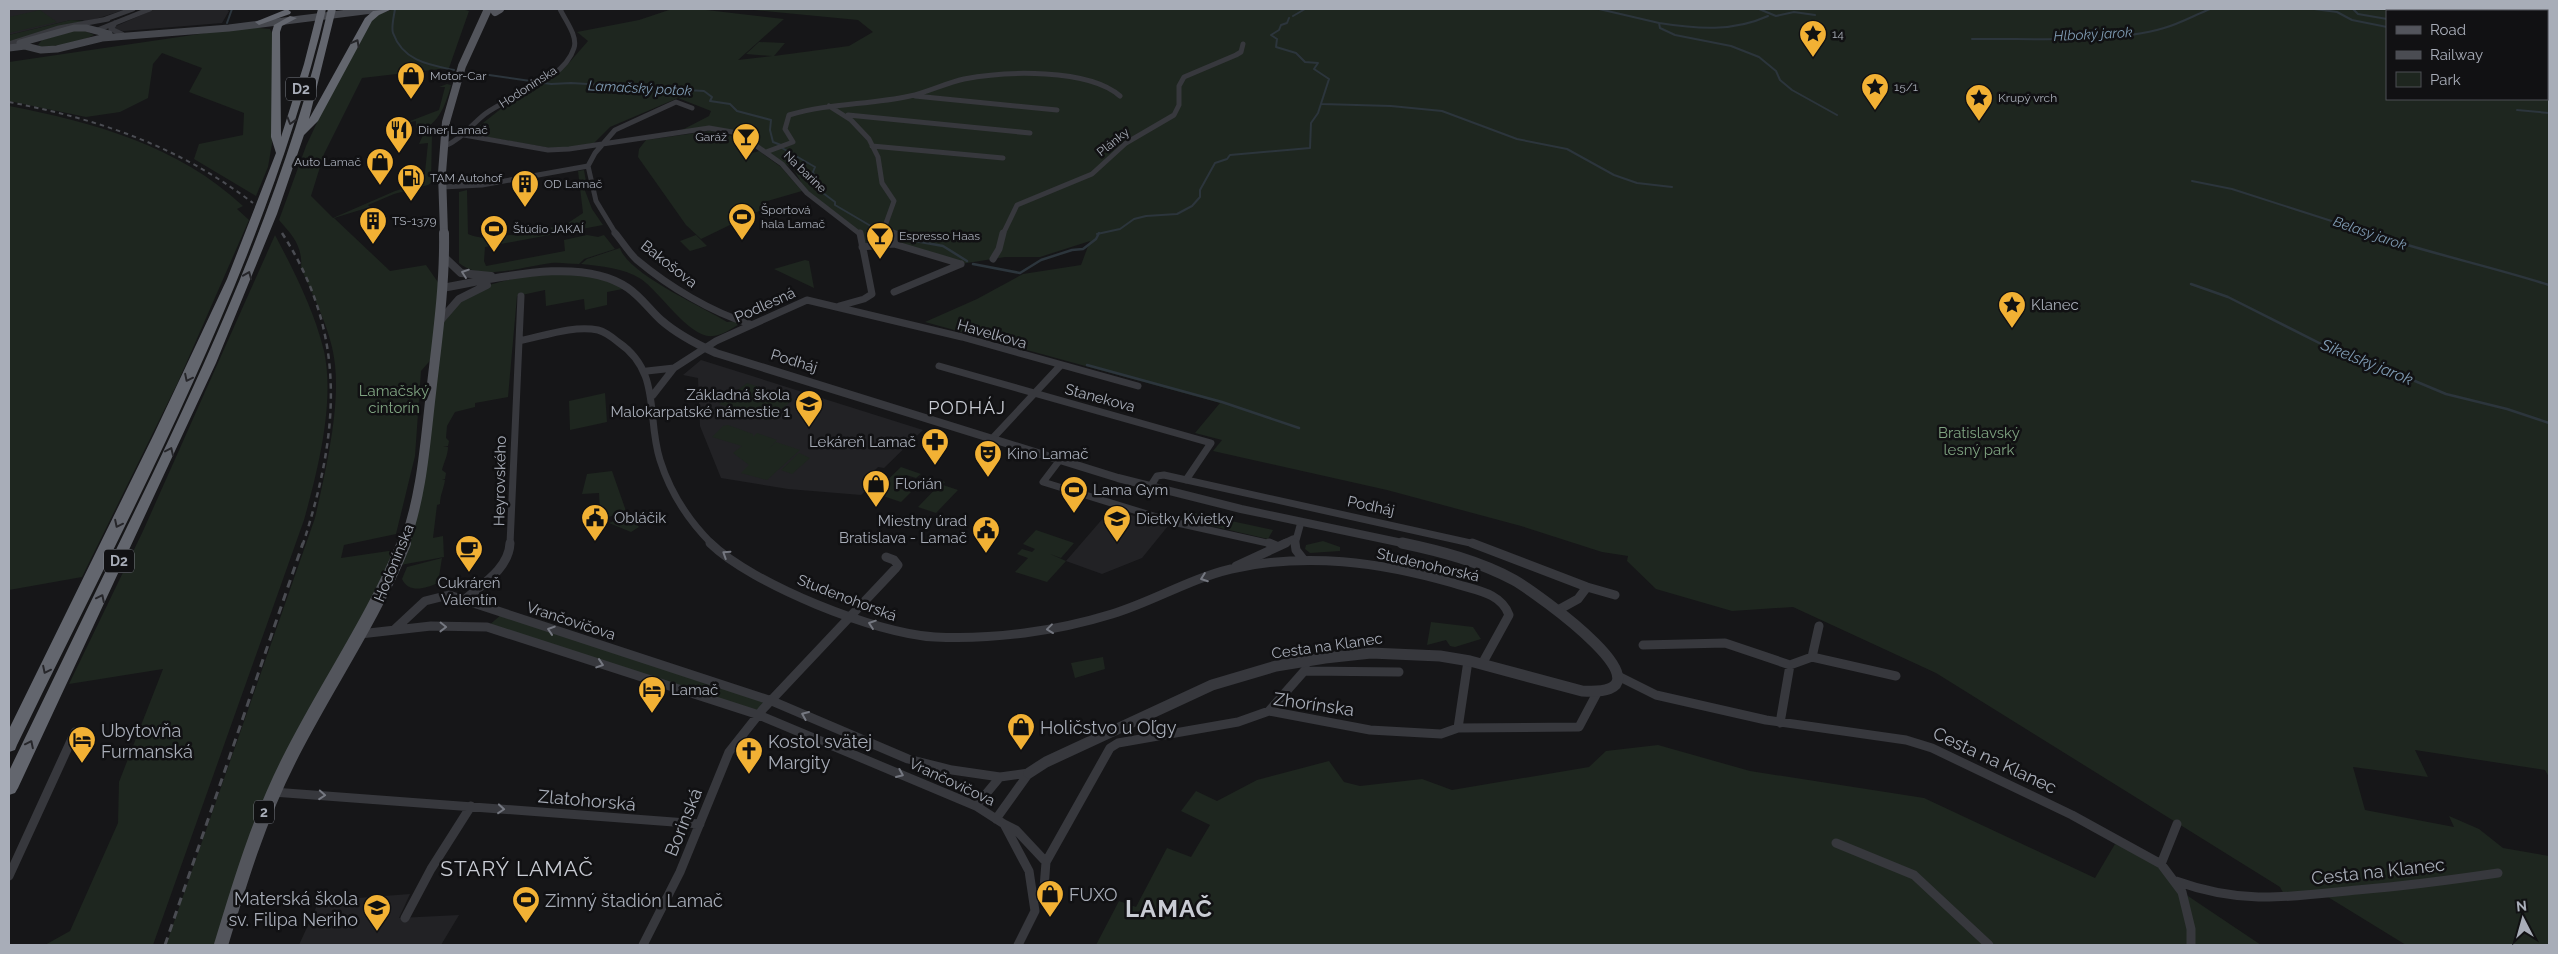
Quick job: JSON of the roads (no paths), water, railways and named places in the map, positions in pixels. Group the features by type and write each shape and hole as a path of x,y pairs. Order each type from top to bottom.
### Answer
{"highway":[{"name":"D2","path":"9,745 209,334 281,155 322,9"},
{"name":"D2","path":"9,788 135,528 225,332 264,235 299,135 332,9"},
{"path":"299,135 313,122 368,20 376,13 388,9"},
{"path":"281,155 276,137 276,32 278,25 292,13"},
{"path":"256,24 292,13"},
{"path":"256,24 268,27 276,32"}],"main road":[{"path":"292,13 364,9"},
{"path":"9,46 59,31 82,28 96,32 122,34 282,22 380,9"},
{"name":"Hodonínska","path":"221,945 249,851 273,792 328,687 392,576 415,508 424,459 442,288 444,257 442,175 447,114 462,60 492,10"},
{"path":"9,46 33,47 41,50 57,49 113,37 256,24"},
{"path":"87,42 96,32"},
{"path":"33,47 40,38"}],"street":[{"path":"82,28 133,9"},
{"path":"96,32 150,9"},
{"name":"Hodonínska","path":"443,147 452,144 464,135 486,114 561,66 571,55 575,45 574,37 560,9"},
{"path":"9,46 59,28 108,19"},
{"path":"117,22 111,29 122,34"},
{"name":"Plánky","path":"994,259 999,249 1004,228 1017,205 1092,174 1126,144 1174,115 1179,105 1178,86 1184,77 1194,71 1236,55 1241,52 1243,44"},
{"path":"766,152 793,142 786,134 784,126 790,115 809,108 910,96 948,83 986,74 1024,72 1102,83 1120,96"},
{"path":"910,96 1057,110"},
{"path":"442,187 486,184 588,166 591,158 615,130 676,102 692,108"},
{"path":"829,106 848,116 1030,133"},
{"path":"848,116 878,156 879,174 895,202 895,208 885,226 888,231 897,240 961,264 894,292"},
{"name":"Na barine","path":"464,135 548,150 709,128 738,133 790,171 807,193 860,233 872,294 864,299 839,306"},
{"path":"872,146 1003,158"},
{"name":"Bakošova","path":"588,166 596,201 603,215 636,259 695,300 730,318 750,324"},
{"path":"442,175 468,185"},
{"path":"862,247 897,240"},
{"path":"444,257 459,272 470,275 526,275"},
{"name":"Podháj","path":"442,288 526,275 575,273 612,280 634,293 666,324 704,348 1059,461 1150,487 1301,522 1446,552 1478,562 1533,591 1558,610 1610,659 1616,667 1618,676"},
{"path":"439,324 449,308 468,293 482,287 526,275"},
{"name":"Heyrovského","path":"463,601 498,571 510,553 521,296"},
{"name":"Podlesná","path":"704,348 750,324 807,300 839,306"},
{"name":"Havelkova","path":"839,306 880,318 962,337 1060,366 1138,386"},
{"name":"Studenohorská","path":"519,341 590,329 604,332 630,352 647,371 653,395 655,442 674,495 713,546 772,583 851,617 896,633 932,638 1007,634 1061,627 1111,614 1230,569 1293,539"},
{"path":"653,395 674,368 704,348"},
{"name":"Stanekova","path":"939,366 1035,395 1211,443 1186,480"},
{"path":"992,440 1060,366"},
{"path":"647,371 674,368"},
{"path":"1059,461 1043,482 1173,522 1266,541 1276,546"},
{"name":"Podháj","path":"1150,487 1157,476 1164,475 1468,541 1587,587 1615,595"},
{"path":"1301,522 1293,539 1295,551 1303,560"},
{"name":"Borinská","path":"643,945 680,872 729,752 758,715 895,569 898,565 894,560 886,558"},
{"name":"Studenohorská","path":"1230,569 1303,560 1352,562 1441,579 1495,596 1507,607 1509,614 1482,664"},
{"path":"1558,610 1578,599 1587,587"},
{"name":"Vrančovičova","path":"395,629 422,601 432,596 449,595 772,702 908,758 952,770 1000,777 1029,773"},
{"path":"1812,657 1819,626"},
{"name":"Vrančovičova","path":"360,634 385,632 395,629 487,627 758,715 976,806 1000,822 1029,773"},
{"path":"1643,645 1725,643 1790,665 1812,657 1896,676"},
{"name":"Cesta na Klanec","path":"1029,773 1046,762 1211,686 1255,671 1305,667 1370,653 1392,652 1468,661 1556,686 1597,693"},
{"path":"1458,728 1468,661"},
{"path":"1780,723 1790,665"},
{"path":"1269,711 1305,667 1399,672"},
{"path":"1597,693 1611,689 1618,676"},
{"name":"Cesta na Klanec","path":"1618,676 1656,695 1780,723 1919,743 2091,825 2161,864 2176,881 2184,901 2191,929 2191,945"},
{"name":"Zhorínska","path":"1118,743 1238,722 1269,711 1370,730 1441,734 1458,728 1580,727 1597,693"},
{"path":"9,876 75,732"},
{"path":"1044,888 1046,862 1110,748 1118,743 1111,733"},
{"path":"976,806 1000,777"},
{"name":"Zlatohorská","path":"273,792 700,824"},
{"path":"405,918 431,869 471,806"},
{"path":"1000,822 1016,830 1046,862"},
{"path":"1000,822 1029,871 1034,897 1035,911 1018,945"},
{"path":"2161,864 2177,824"},
{"path":"1836,843 1914,875 1989,945"},
{"name":"Cesta na Klanec","path":"2176,881 2198,891 2221,896 2266,900 2439,883 2498,873"}],"waterway":[{"path":"227,23 232,9"},
{"name":"Lamačský potok","path":"395,9 392,31 403,50 418,60 454,70"},
{"name":"Lamačský potok","path":"1293,16 1305,9"},
{"path":"1599,9 1659,23"},
{"path":"1759,9 1776,16 1794,12 1815,15"},
{"name":"Hlboký jarok","path":"1972,39 2069,39 2143,33 2181,22 2210,9"},
{"path":"2314,9 2337,12 2352,20 2386,27"},
{"path":"2353,9 2358,14 2386,19"},
{"path":"1659,23 1715,28 1742,25 1768,16"},
{"name":"Lamačský potok","path":"1099,234 1120,229 1134,219 1146,216 1177,214 1192,206 1200,197 1200,190 1215,163 1227,159 1230,155 1310,148 1311,123 1318,113 1329,79 1314,69 1318,63 1305,62 1296,53 1276,47 1277,39 1271,35 1279,30 1281,25 1287,23 1289,18"},
{"path":"1659,23 1660,28 1675,35 1731,46 1759,57 1776,71 1780,80 1792,90 1837,115"},
{"name":"Lamačský potok","path":"468,72 551,84 571,83 704,91 712,97 710,101 730,104 737,111 771,120 770,130 773,142 781,145"},
{"path":"1322,104 1391,106 1442,111 1517,139 1567,149 1614,175 1637,183 1672,187"},
{"path":"2517,110 2549,113"},
{"name":"Lamačský potok","path":"782,148 815,167 813,172 819,190 835,202 835,205 881,232 889,234"},
{"name":"Belasý jarok","path":"2192,181 2232,189 2372,234"},
{"name":"Lamačský potok","path":"884,233 892,235"},
{"name":"Belasý jarok","path":"2369,233 2549,285"},
{"name":"Lamačský potok","path":"973,264 1020,273 1041,260 1072,250 1083,249 1096,239 1099,234"},
{"name":"Lamačský potok","path":"899,238 943,246 967,261"},
{"name":"Sikelský jarok","path":"2191,284 2228,297 2339,353 2367,361 2446,394 2507,409 2549,423"},
{"path":"1087,365 1222,402 1299,428"}],"railway":[{"path":"9,102 75,117 137,138 196,166 225,183 253,203"},
{"path":"282,233 303,271 318,309 327,347 331,385 330,424 324,463 303,544"},
{"path":"165,945 303,543"}],"place":[{"name":"14","path":"1813,58"},
{"name":"Motor-Car","path":"411,100"},
{"name":"15/1","path":"1875,111"},
{"name":"Krupý vrch","path":"1979,122"},
{"name":"Diner Lamač","path":"399,154"},
{"name":"Garáž","path":"746,161"},
{"name":"Auto Lamač","path":"380,186"},
{"name":"TAM Autohof","path":"411,202"},
{"name":"OD Lamač","path":"525,208"},
{"name":"Športová hala Lamač","path":"742,241"},
{"name":"TS-1379","path":"373,245"},
{"name":"Štúdio JAKAÍ","path":"494,253"},
{"name":"Espresso Haas","path":"880,260"},
{"name":"Klanec","path":"2012,329"},
{"name":"Základná škola Malokarpatské námestie 1","path":"809,428"},
{"name":"Lekáreň Lamač","path":"935,466"},
{"name":"Kino Lamač","path":"988,478"},
{"name":"Florián","path":"876,508"},
{"name":"Lama Gym","path":"1074,514"},
{"name":"Obláčik","path":"595,542"},
{"name":"Dietky Kvietky","path":"1117,543"},
{"name":"Miestny úrad Bratislava - Lamač","path":"986,554"},
{"name":"Cukráreň Valentín","path":"469,573"},
{"name":"Lamač","path":"652,714"},
{"name":"Holičstvo u Oľgy","path":"1021,751"},
{"name":"Ubytovňa Furmanská","path":"82,764"},
{"name":"Kostol svätej Margity","path":"749,775"},
{"name":"FUXO","path":"1050,918"},
{"name":"Zimný štadión Lamač","path":"526,924"},
{"name":"Materská škola sv. Filipa Neriho","path":"377,932"}],"district":[{"name":"PODHÁJ","path":"967,407"},
{"name":"STARÝ LAMAČ","path":"517,868"},
{"name":"LAMAČ","path":"1169,908"}],"park label":[{"name":"Lamačský cintorín","path":"394,400"},
{"name":"Bratislavský lesný park","path":"1979,442"}]}
